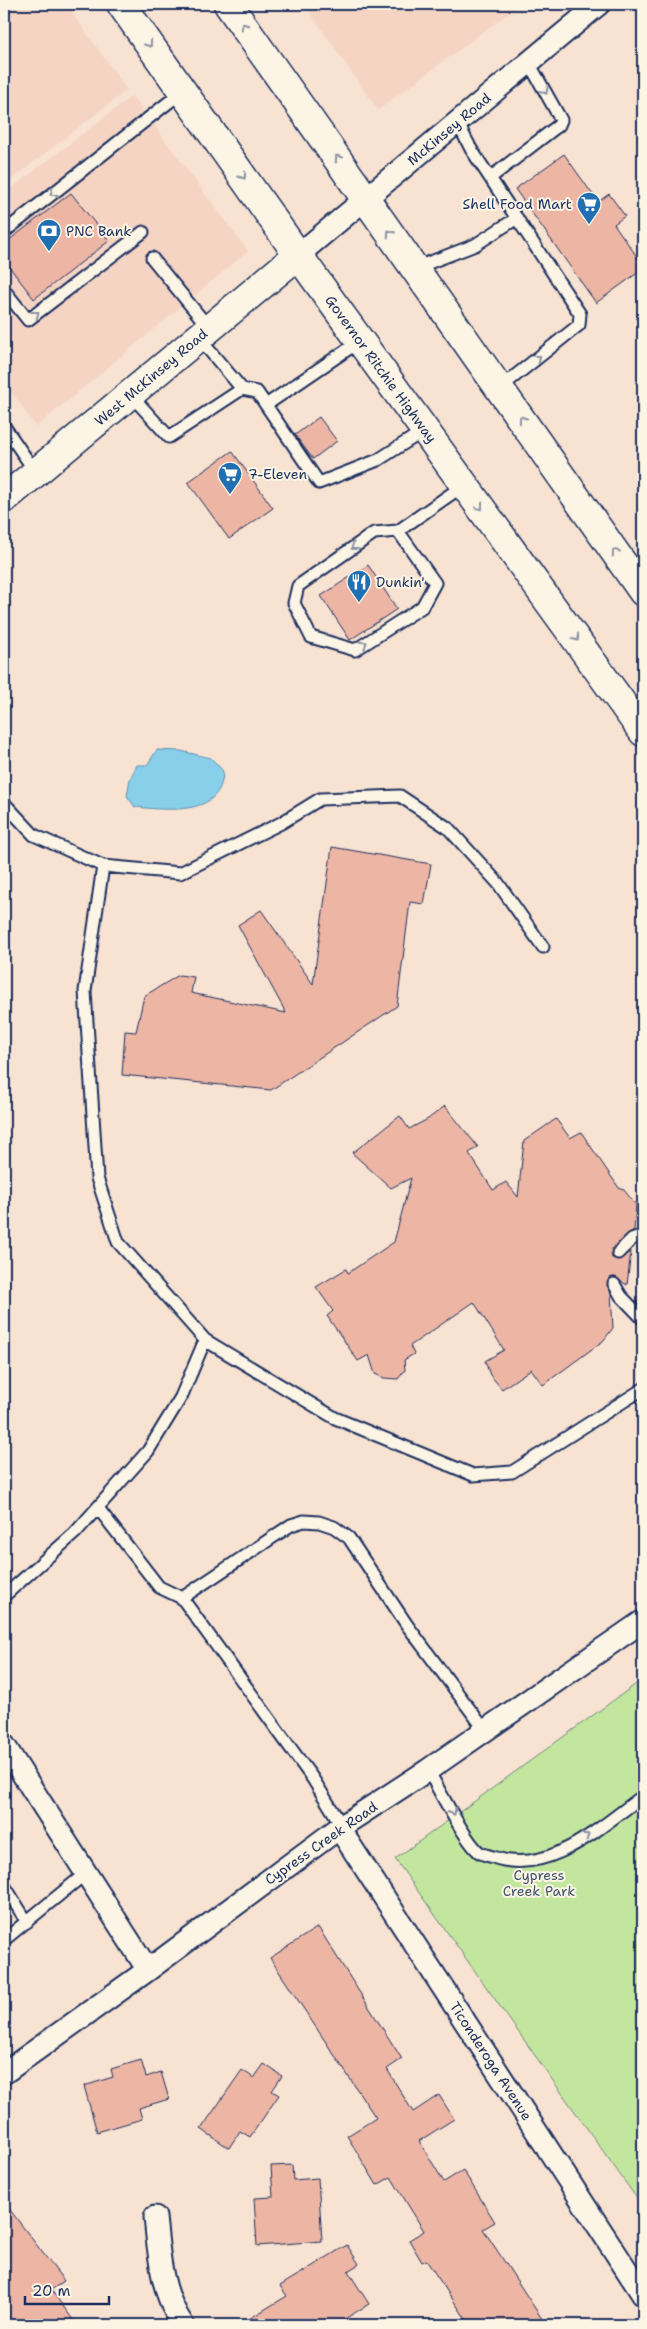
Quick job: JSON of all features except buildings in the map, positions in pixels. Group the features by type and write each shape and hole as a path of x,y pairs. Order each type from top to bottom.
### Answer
{"main road":[{"name":"Governor Ritchie Highway","path":"121,4 298,255 643,732"},
{"path":"228,4 643,592"},
{"name":"West McKinsey Road","path":"4,500 298,255"}],"street":[{"name":"McKinsey Road","path":"298,255 599,4"},
{"name":"Cypress Creek Road","path":"4,2073 148,1970 341,1827 428,1770 643,1621"},
{"path":"4,1745 148,1970"},
{"name":"Ticonderoga Avenue","path":"341,1827 643,2295"},
{"path":"155,2217 160,2270 174,2312 183,2325"}],"lane":[{"path":"490,178 560,125 561,120 529,63"},
{"path":"4,232 183,91"},
{"path":"458,122 490,178 580,314 579,325 500,388"},
{"path":"415,268 475,245 517,218"},
{"path":"4,290 28,320 143,232"},
{"path":"152,258 242,389"},
{"path":"266,405 360,341"},
{"path":"130,394 168,437 242,389 257,392 319,483 378,460 425,430"},
{"path":"4,426 36,473"},
{"path":"398,531 435,583 422,607 355,650 311,637 294,603 298,586 374,533 398,531 464,485"},
{"path":"4,803 34,835 103,866 180,873 281,823 320,799 400,796 448,828 498,883 543,946"},
{"path":"103,866 86,991 97,1178 118,1242 205,1340 335,1418 473,1475 512,1472 643,1389"},
{"path":"618,1253 632,1239 643,1235"},
{"path":"614,1284 621,1296 643,1319"},
{"path":"4,1596 16,1587 98,1508 148,1451 180,1397 205,1340"},
{"path":"98,1508 159,1587 182,1598 313,1779 341,1827"},
{"path":"182,1598 291,1525 304,1521 319,1522 334,1528 349,1538 407,1625 485,1730"},
{"path":"428,1770 463,1830 479,1852 506,1862 533,1861 571,1847 643,1796"},
{"path":"4,1940 86,1873"},
{"path":"4,1885 27,1922"}],"shaded area":[{"path":"4,4 66,4 127,90 4,185"},
{"path":"304,4 520,4 378,110"},
{"path":"132,96 248,251 36,427 4,381 4,194"}],"green space":[{"name":"Cypress Creek Park","path":"643,1679 643,2207 395,1859"}],"water":[{"path":"157,750 181,751 211,758 223,771 221,786 214,796 204,803 191,807 162,809 135,807 127,796 130,779 137,765 147,765"}],"place":[{"name":"Shell Food Mart","path":"589,225"},
{"name":"PNC Bank","path":"49,252"},
{"name":"7-Eleven","path":"230,495"},
{"name":"Dunkin'","path":"359,603"}]}
